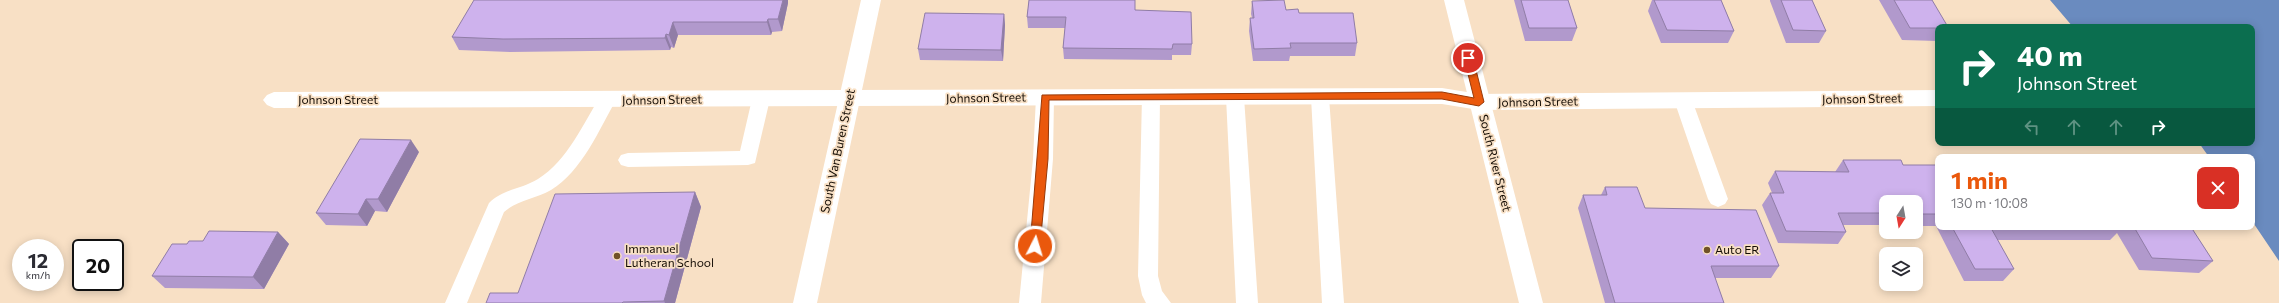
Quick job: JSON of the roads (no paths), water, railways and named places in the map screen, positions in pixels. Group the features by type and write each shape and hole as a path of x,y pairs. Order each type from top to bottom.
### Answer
{"street":[{"name":"South Van Buren Street","path":"805,303 871,0"},
{"name":"South River Street","path":"1454,0 1531,303"},
{"name":"Johnson Street","path":"274,100 1442,96 1479,102 1935,98"}],"lane":[{"path":"1151,96 1148,276 1152,295 1160,303"},
{"path":"1030,303 1043,159 1045,97"},
{"path":"1236,97 1247,303"},
{"path":"1320,97 1333,303"},
{"path":"628,160 748,158 761,98"},
{"path":"456,303 496,208 507,198 544,185 562,170 607,100"},
{"path":"1683,100 1718,199"}],"water":[{"path":"2050,0 2279,0 2279,261 2255,225 2255,154 2207,154 2201,146 2255,146 2255,24 2070,24"}],"place":[{"name":"Auto ER","path":"1707,250"},
{"name":"Immanuel Lutheran School","path":"617,256"}]}
